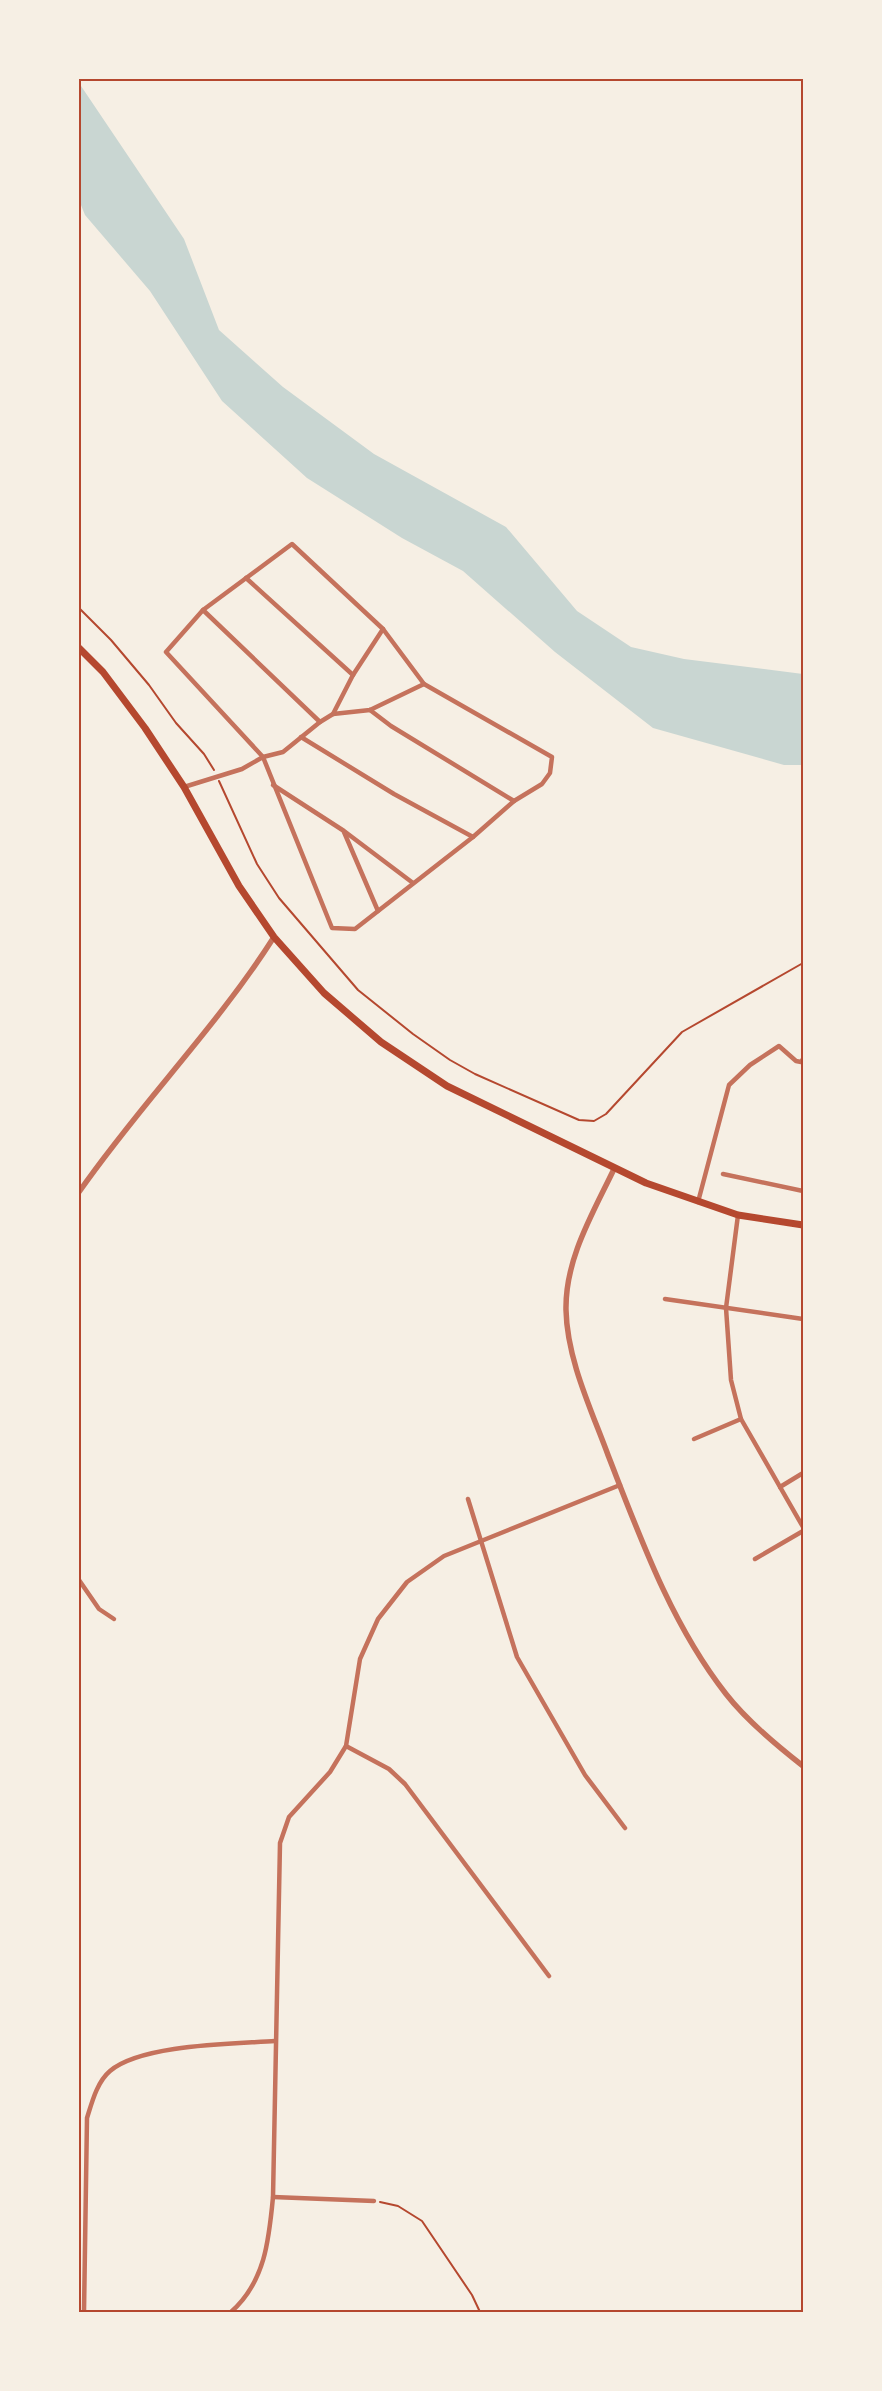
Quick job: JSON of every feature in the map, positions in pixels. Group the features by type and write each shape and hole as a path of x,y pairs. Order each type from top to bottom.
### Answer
{"main road":[{"path":"79,648 103,672 145,728 184,787 239,886 274,937 324,993 381,1042 447,1086 614,1169 698,1202 738,1215 803,1224"}],"street":[{"path":"292,544 383,629 424,684 552,758 550,773 542,784 514,801 473,837 355,929 332,928 272,784 263,757 166,652 203,610 246,578 292,544"},
{"path":"246,578 353,675"},
{"path":"203,610 320,722"},
{"path":"333,714 353,675 383,629"},
{"path":"184,787 242,768 263,757 283,752 333,714 370,710 424,684"},
{"path":"370,710 391,726 514,801"},
{"path":"301,737 394,794 473,837"},
{"path":"272,784 344,830 413,883"},
{"path":"344,830 378,912"},
{"path":"79,1192 109,1149 246,980 274,937"},
{"path":"698,1202 729,1085 750,1065 779,1046 796,1061 801,1062 803,1059"},
{"path":"614,1169 582,1237 573,1262 567,1289 566,1310 570,1341 579,1376 620,1485 662,1585 712,1675 743,1714 803,1766"},
{"path":"723,1174 803,1191"},
{"path":"738,1215 726,1308 731,1380 741,1419 803,1527"},
{"path":"665,1299 803,1319"},
{"path":"694,1439 741,1419"},
{"path":"780,1487 803,1474"},
{"path":"231,2312 239,2305 257,2279 268,2247 273,2197 280,1843 289,1816 330,1772 346,1746 360,1659 378,1619 407,1582 444,1556 620,1485"},
{"path":"468,1499 517,1656 585,1775 624,1828"},
{"path":"755,1559 803,1531"},
{"path":"79,1580 99,1609 114,1619"},
{"path":"346,1746 389,1769 405,1784 548,1976"},
{"path":"84,2312 87,2118 94,2093 110,2071 128,2061 181,2047 275,2041"},
{"path":"273,2197 374,2201"}],"path":[{"path":"79,608 112,640 149,685 176,723 204,754 218,776 224,794 257,864 279,898 327,956 358,990 382,1010 435,1050 475,1074 579,1120 594,1121 606,1114 682,1032 798,964 803,963"},
{"path":"374,2201 398,2206 422,2220 472,2295 480,2312"}],"shaded area":[{"path":"79,83 184,239 219,330 283,387 374,454 506,527 577,611 631,647 684,659 803,674 803,765 784,765 653,728 555,652 463,571 402,538 307,478 222,401 150,291 85,215 79,200"}]}
